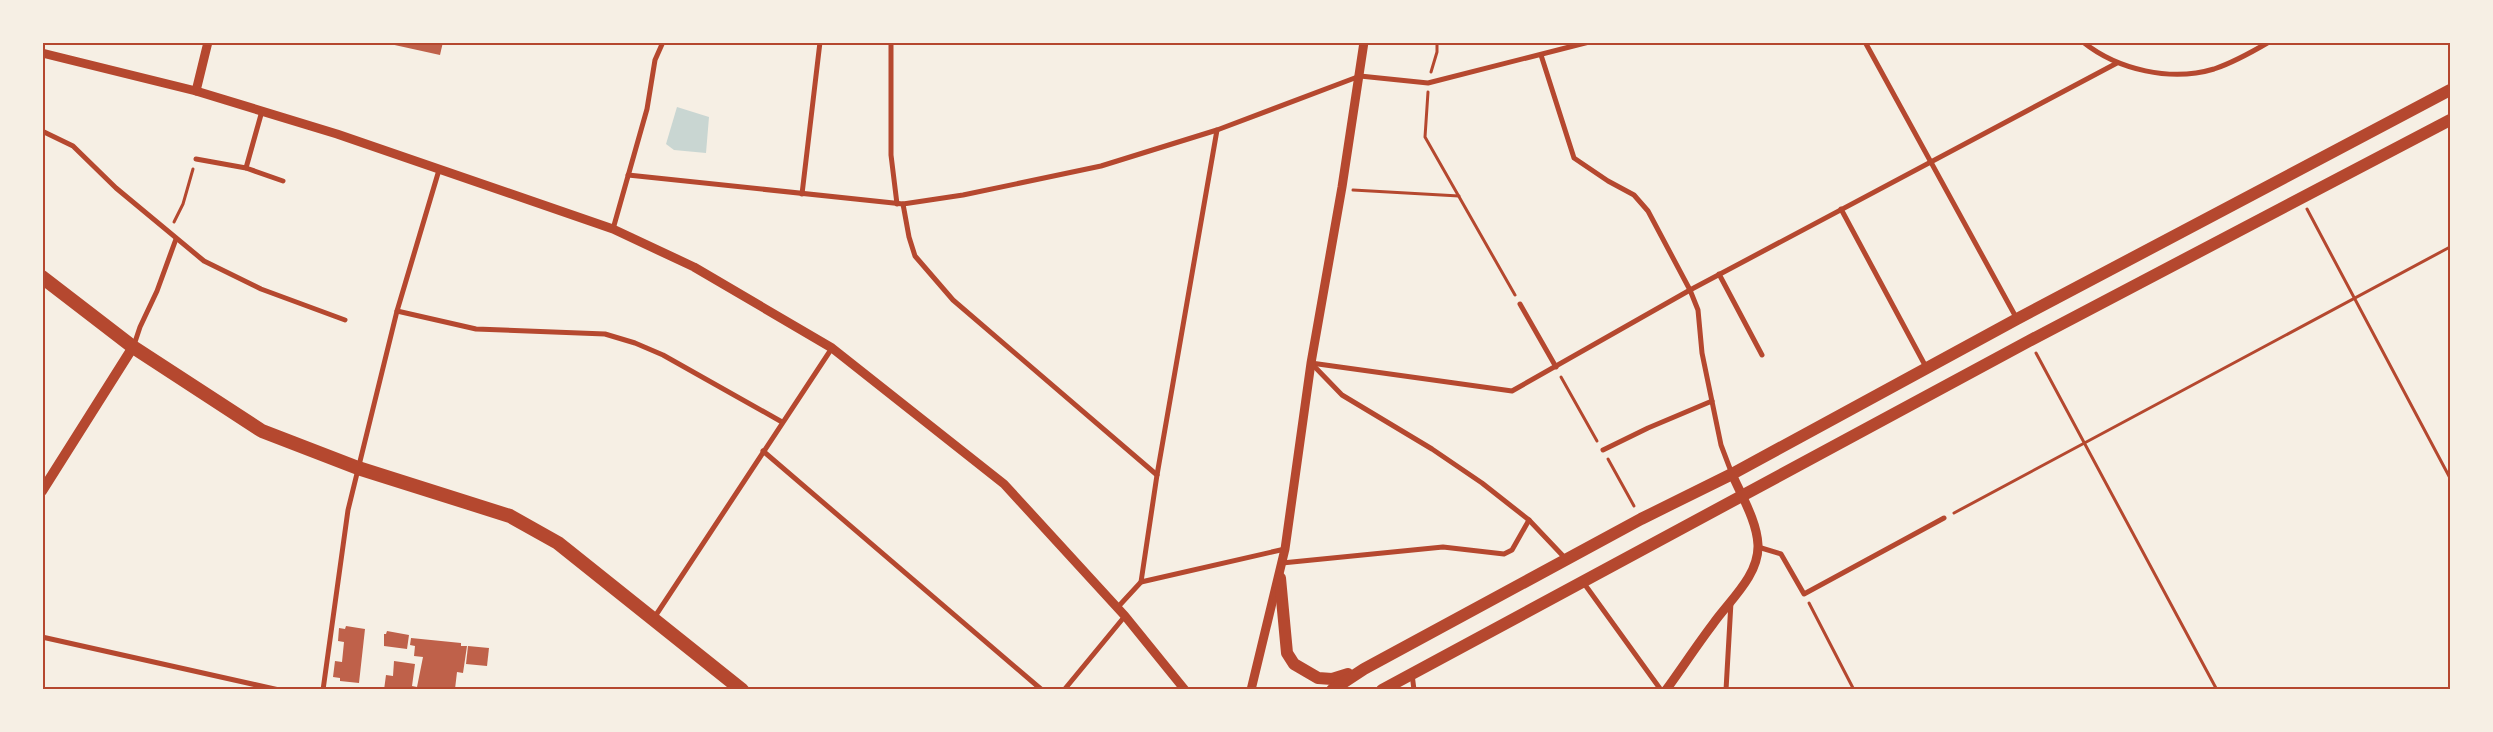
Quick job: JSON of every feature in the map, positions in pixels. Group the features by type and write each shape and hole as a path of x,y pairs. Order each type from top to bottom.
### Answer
{"highway":[{"path":"42,277 133,347 262,431 358,468 510,516 558,543 742,690"}],"main road":[{"path":"1332,690 1364,669 1641,519 1732,474 2017,319 2450,90"},
{"path":"1382,690 1650,544 1742,498 2030,341 2450,120"},
{"path":"42,491 133,347"},
{"path":"1280,578 1287,652 1294,664 1318,678 1332,680 1364,669"}],"street":[{"path":"196,91 208,42"},
{"path":"613,229 647,109 655,60 663,42"},
{"path":"802,194 820,42"},
{"path":"891,42 891,155 900,204 915,256 953,300 1157,475"},
{"path":"1251,690 1280,578 1312,363 1364,42"},
{"path":"628,175 900,204 963,195 1101,166 1217,130 1360,76 1428,83 1590,42"},
{"path":"1865,42 2017,319"},
{"path":"2083,42 2117,63 2174,76 2213,69 2269,42"},
{"path":"42,53 196,91 337,134 613,229 694,267 832,348 915,411 1004,484 1125,616 1185,690"},
{"path":"1542,55 1574,158 1608,182 1634,196 1648,211 1690,290 1698,310 1702,353 1721,445 1757,534 1758,547 1745,584 1666,690"},
{"path":"1312,363 1512,391 1719,274 2117,63"},
{"path":"246,168 262,111"},
{"path":"1117,608 1141,582 1157,475 1217,130"},
{"path":"42,131 73,146 168,234 204,261 261,289 345,320"},
{"path":"196,159 246,168 283,181"},
{"path":"323,690 348,510 397,311 439,170"},
{"path":"1841,209 1927,368"},
{"path":"133,347 157,291 176,239"},
{"path":"1719,274 1762,355"},
{"path":"1520,304 1556,367"},
{"path":"397,311 476,329 605,334 635,343 663,355 782,422"},
{"path":"654,618 832,348"},
{"path":"1312,363 1342,395 1432,449 1482,483 1529,520 1566,560"},
{"path":"1603,450 1648,428 1712,401"},
{"path":"763,451 1042,690"},
{"path":"1758,547 1781,554 1804,594 1944,518"},
{"path":"1282,563 1443,547 1504,554 1512,550 1529,520"},
{"path":"1141,582 1285,549"},
{"path":"1583,582 1661,690"},
{"path":"1726,690 1731,601"},
{"path":"1064,690 1125,616"},
{"path":"42,637 279,690"},
{"path":"1412,674 1414,690"}],"path":[{"path":"1437,42 1437,52 1428,83 1425,137 1520,304"},
{"path":"168,234 183,204 196,159"},
{"path":"1342,187 1356,191 1459,196"},
{"path":"2301,198 2450,478"},
{"path":"1944,518 2450,247"},
{"path":"2030,341 2217,690"},
{"path":"1804,594 1854,690"}],"shaded area":[{"path":"677,107 709,117 706,153 674,150 666,144"}],"building":[{"path":"381,42 443,42 440,55"},
{"path":"346,626 365,629 359,683 340,681 340,678 333,677 335,661 342,662 344,642 338,641 339,628 345,629"},
{"path":"387,631 409,635 407,649 384,646 384,634"},
{"path":"411,638 461,643 461,646 467,646 463,673 457,672 455,689 384,690 386,675 393,676 394,661 415,664 412,686 417,687 423,657 414,656 415,646 410,645"},
{"path":"468,646 489,648 487,666 466,664"}]}
